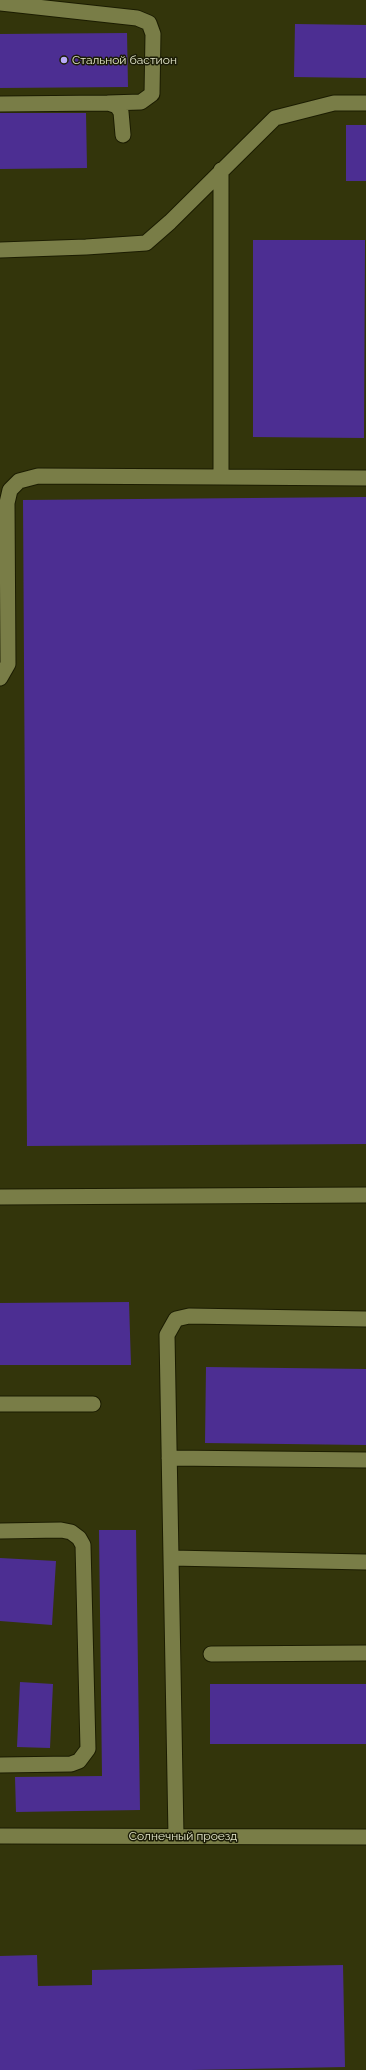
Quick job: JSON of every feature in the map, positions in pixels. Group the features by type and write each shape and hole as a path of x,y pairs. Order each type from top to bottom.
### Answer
{"lane":[{"path":"0,3 137,18 149,24 153,34 152,94 141,102 0,104"},
{"path":"108,103 117,106 121,112 123,135"},
{"path":"0,250 146,243 170,222 274,118 334,103 366,103"},
{"path":"220,477 222,170"},
{"path":"0,678 8,664 7,503 10,490 19,481 38,476 366,478"},
{"path":"0,1197 366,1195"},
{"path":"176,1836 168,1335 176,1319 190,1316 366,1319"},
{"path":"0,1404 93,1404"},
{"path":"169,1458 366,1460"},
{"path":"0,1531 61,1530 71,1532 79,1538 83,1545 88,1749 79,1761 71,1764 0,1765"},
{"path":"171,1558 366,1562"},
{"path":"211,1654 366,1653"},
{"name":"Солнечный проезд","path":"0,1836 366,1837"}],"building":[{"path":"295,24 366,25 366,78 294,77"},
{"name":"Стальной бастион","path":"127,33 128,87 0,88 0,34"},
{"path":"0,113 86,113 87,168 0,169"},
{"path":"346,125 366,125 366,181 346,181"},
{"path":"253,240 365,240 364,438 253,437"},
{"path":"366,497 366,1144 27,1146 23,500"},
{"path":"129,1302 131,1365 0,1365 0,1303"},
{"path":"206,1367 366,1369 366,1445 205,1443"},
{"path":"99,1530 136,1530 140,1810 16,1812 15,1777 102,1776"},
{"path":"0,1558 56,1561 52,1625 0,1621"},
{"path":"20,1682 53,1684 50,1748 17,1747"},
{"path":"210,1684 366,1684 366,1744 210,1744"},
{"path":"37,1955 38,1986 92,1985 92,1970 343,1965 345,2067 192,2070 0,2070 0,1956"}],"place":[{"name":"Стальной бастион","path":"64,60"}]}
